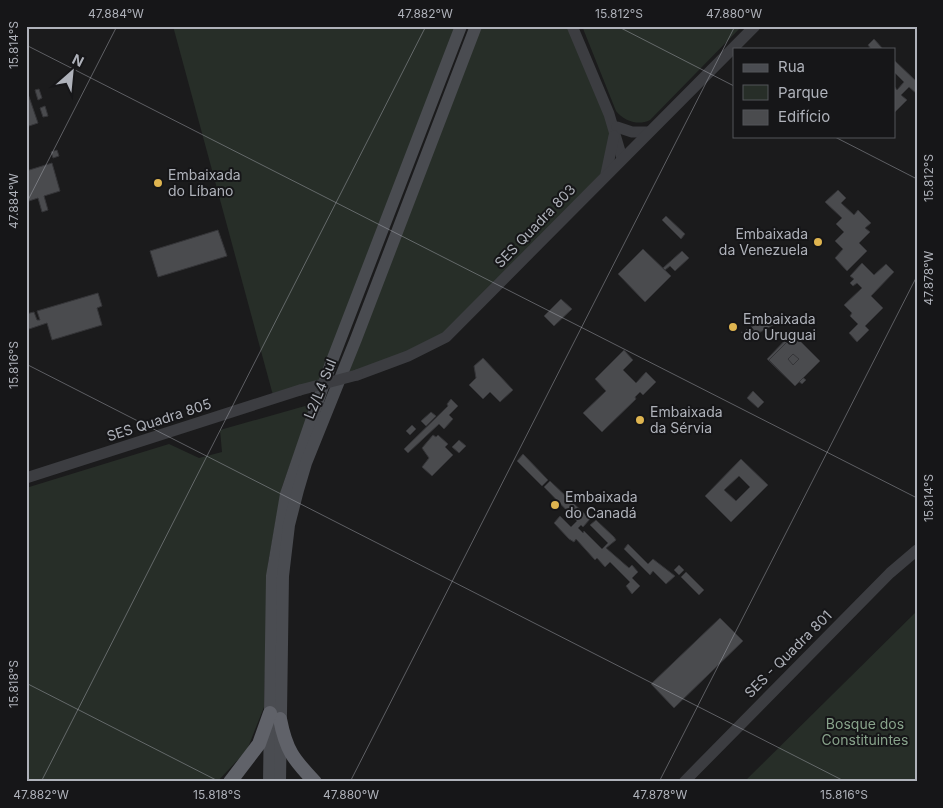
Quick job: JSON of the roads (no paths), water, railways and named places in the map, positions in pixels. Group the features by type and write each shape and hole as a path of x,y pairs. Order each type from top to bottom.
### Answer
{"highway":[{"path":"230,782 260,744 275,716"},
{"path":"275,716 285,743 298,764 315,782"}],"main road":[{"name":"L2/L4 Sul","path":"280,782 275,716 272,576 286,494 330,366 461,26"},
{"name":"L2/L4 Sul","path":"269,782 275,716 283,576 289,525 298,490 306,463 474,32 483,26"}],"street":[{"path":"572,26 627,154"},
{"name":"SES Quadra 803","path":"300,390 357,375 408,356 446,337 755,26"},
{"path":"616,130 648,132"},
{"path":"605,176 616,130"},
{"name":"SES Quadra 805","path":"26,478 300,390"},
{"name":"SES - Quadra 801","path":"684,782 890,573 917,550"}],"place":[{"name":"Embaixada do Líbano","path":"158,183"},
{"name":"Embaixada da Venezuela","path":"818,242"},
{"name":"Embaixada do Uruguai","path":"733,327"},
{"name":"Embaixada da Sérvia","path":"640,420"},
{"name":"Embaixada do Canadá","path":"555,505"}],"park label":[{"name":"Bosque dos Constituintes","path":"865,732"}]}
